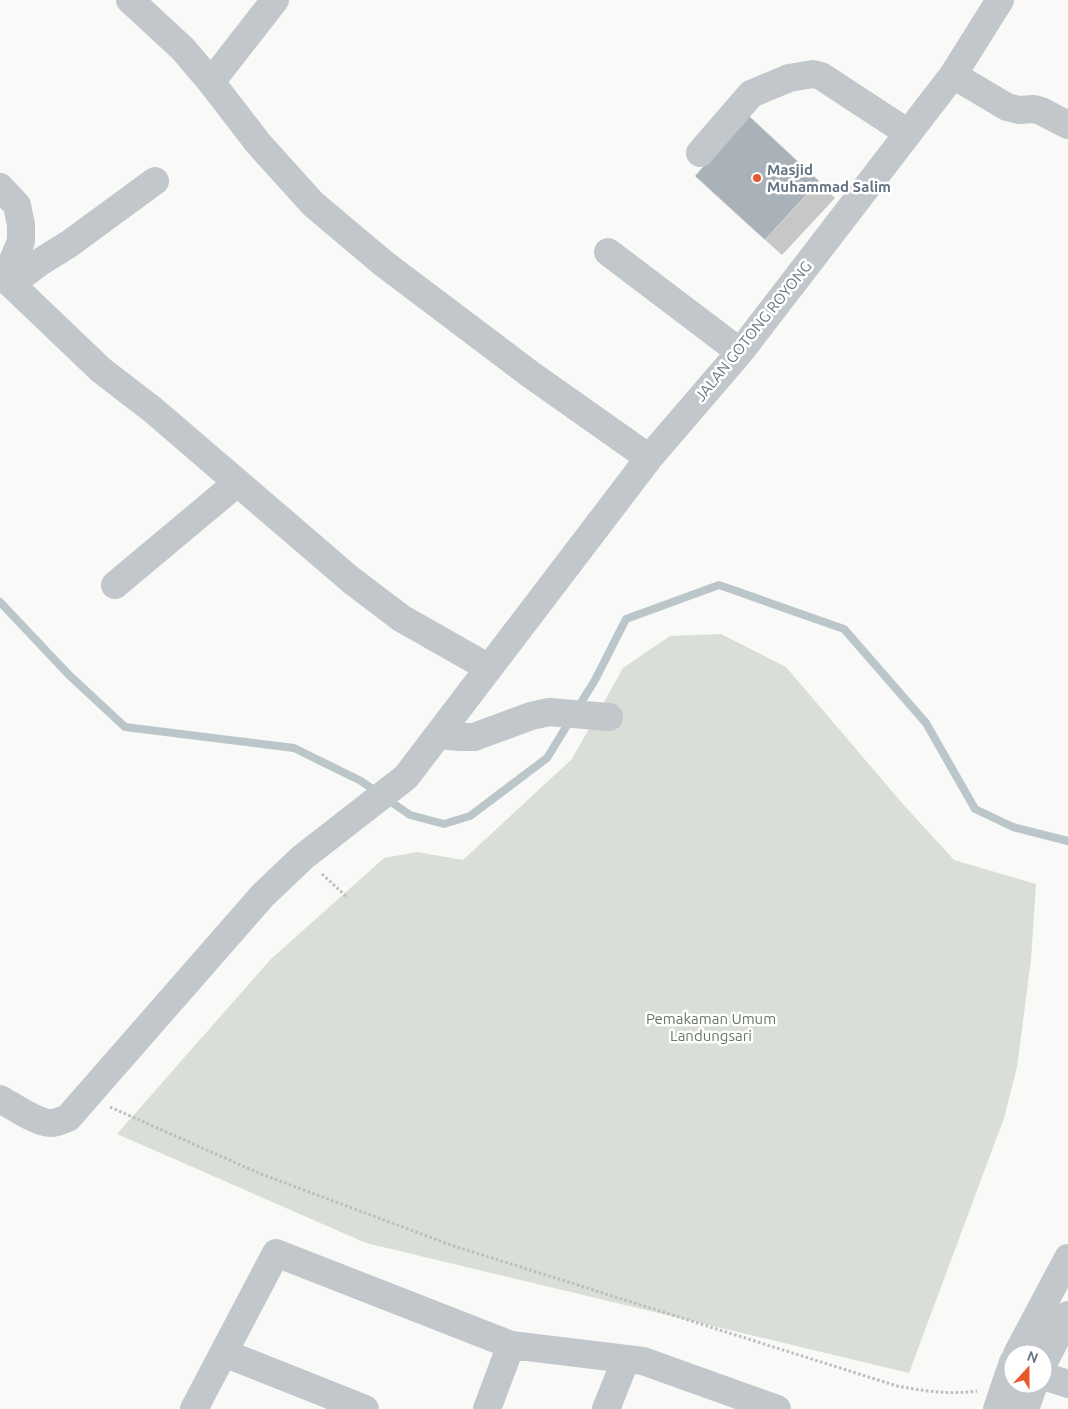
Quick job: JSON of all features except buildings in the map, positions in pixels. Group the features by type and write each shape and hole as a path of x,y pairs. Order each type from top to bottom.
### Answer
{"street":[{"path":"130,0 183,49 258,143 312,204 398,275 530,374 649,458"},
{"path":"211,82 275,0"},
{"name":"JALAN GOTONG ROYONG","path":"0,1099 20,1109 35,1120 52,1123 68,1118 263,895 303,857 406,777 649,458 740,352 953,75 1000,0"},
{"path":"700,152 751,94 789,78 813,74 821,76 908,133"},
{"path":"953,75 1007,107 1019,110 1034,109 1041,111 1068,125"},
{"path":"11,284 40,262 69,244 155,180"},
{"path":"0,187 17,204 21,225 21,241 7,275 11,284 101,370 153,410 380,603 401,618 493,662"},
{"path":"608,252 740,352"},
{"path":"115,585 237,483"},
{"path":"439,735 474,736 531,716 549,712 608,717"},
{"path":"194,1409 276,1253 511,1344 643,1361 728,1401 777,1409"},
{"path":"1024,1344 1068,1258"},
{"path":"1053,1344 1068,1315"},
{"path":"487,1409 511,1344"},
{"path":"224,1353 364,1409"},
{"path":"606,1409 626,1359"},
{"path":"1053,1379 1068,1384"},
{"path":"1024,1409 1030,1394"}],"path":[{"path":"303,857 348,898"},
{"path":"86,1096 261,1174 484,1256 897,1386 931,1392 958,1393 1003,1376"}],"green space":[{"name":"Pemakaman Umum Landungsari","path":"721,634 786,667 902,803 954,860 1036,884 1031,960 1017,1067 1004,1118 909,1373 366,1243 117,1134 270,960 384,858 417,852 463,860 572,759 623,668 670,636"}],"waterway":[{"path":"577,709 595,680 626,619 719,585 844,629 926,723 975,809 1013,827 1068,841"},
{"path":"0,602 69,675 125,727 294,748 361,781 410,815 444,824 470,816 547,758 571,719"}],"place":[{"name":"Masjid Muhammad Salim","path":"757,178"}]}
